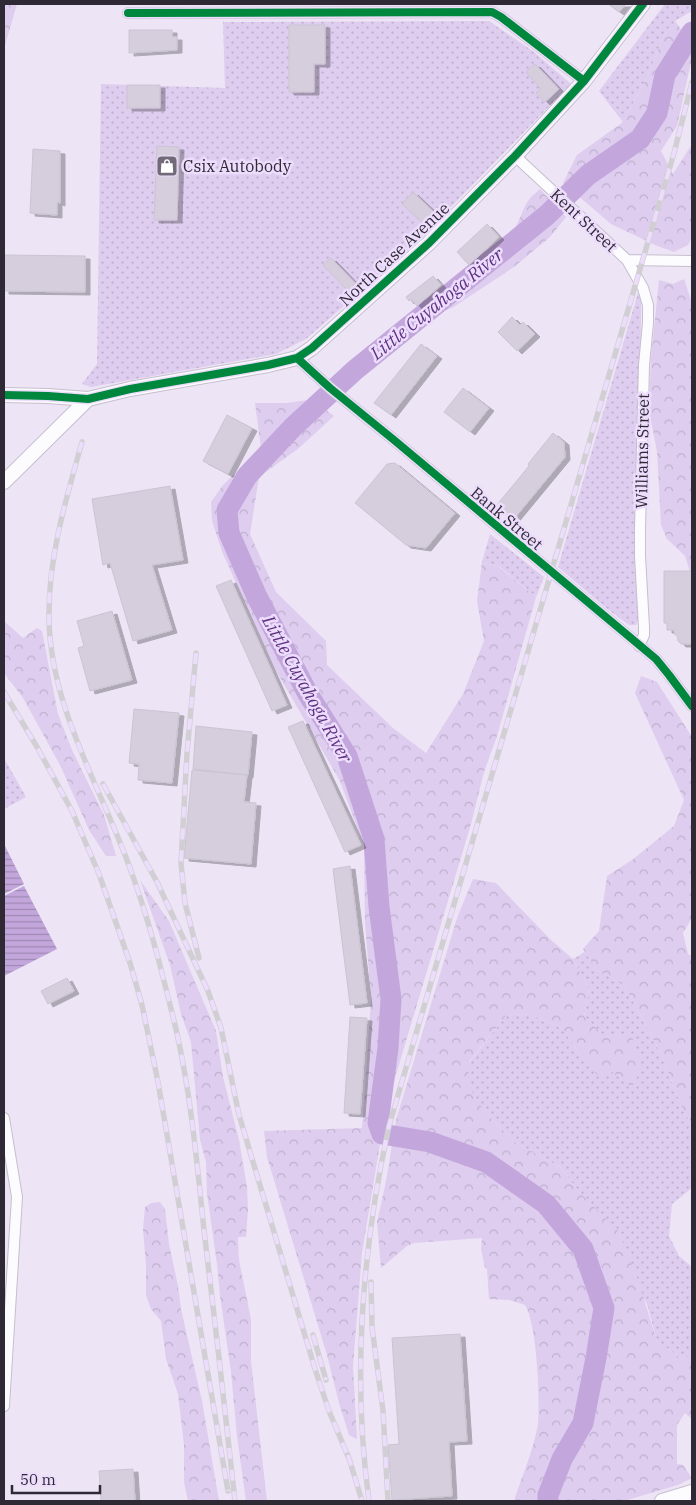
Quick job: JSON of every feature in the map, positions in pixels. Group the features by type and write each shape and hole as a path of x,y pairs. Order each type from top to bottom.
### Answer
{"street":[{"name":"North Case Avenue","path":"88,399 130,389 268,365 297,358 312,348 430,243 515,156 584,82 643,4"},
{"path":"128,13 492,12 584,82"},
{"name":"Kent Street","path":"515,156 627,260 692,261"},
{"name":"Williams Street","path":"627,260 643,288 648,305 644,365 640,529 644,634 639,646"},
{"name":"Bank Street","path":"297,358 656,659 692,706"},
{"path":"4,395 88,399"},
{"path":"4,482 88,399"},
{"path":"4,1118 17,1198 7,1297 4,1406"},
{"path":"662,1501 692,1492"}],"green space":[{"path":"4,4 17,4 4,49"},
{"path":"665,4 692,4 692,11 675,21 663,37 649,73 623,122 599,91"},
{"path":"489,21 534,52 571,84 415,244 306,339 276,354 91,387 82,384 97,364 101,84 225,88 223,22"},
{"path":"675,21 692,44 692,58 677,126 661,151 673,174 692,144 692,237 688,245 674,252 611,224 563,183 577,155 623,122 649,73 663,37"},
{"path":"540,189 566,217 550,237 514,267 452,308 440,312 432,311 432,305 458,284 514,231 526,204"},
{"path":"684,279 692,303 692,578 685,556 667,539 661,525 657,452 649,410 651,358 659,280 673,284"},
{"path":"638,293 641,301 637,505 639,619 636,625 629,625 558,567"},
{"path":"309,400 334,416 299,448 259,477 250,534 276,592 326,641 327,665 393,728 426,753 463,694 484,641 477,601 482,562 499,567 536,597 497,736 484,772 471,824 386,1108 362,1253 353,1366 357,1439 349,1435 339,1403 327,1355 267,1157 264,1131 362,1128 371,1000 365,922 364,846 340,781 275,669 223,554 212,521 211,502 223,485 261,448 255,403 286,403"},
{"path":"490,534 544,577 536,597 500,567 482,562"},
{"path":"4,621 23,638 37,628 42,631 58,714 72,750 104,815 116,856 106,856 89,830 60,765 23,698 4,673"},
{"path":"641,676 657,682 692,737 692,918 683,933 688,954 692,956 692,1122 685,1115 661,1054 625,986 597,970 583,949 599,931 607,876 632,860 674,826 684,800 635,693"},
{"path":"4,758 26,797 4,809"},
{"path":"473,879 496,883 550,939 573,959 589,989 584,1016 602,1034 632,1037 642,1067 632,1087 612,1072 598,1075 588,1066 563,1029 532,1015 507,1014 469,1062 468,1085 485,1112 516,1143 560,1167 580,1193 618,1231 637,1277 657,1341 682,1359 692,1356 692,1419 685,1413 677,1425 677,1464 683,1465 692,1478 678,1485 624,1501 514,1501 531,1452 538,1423 538,1380 535,1344 525,1305 509,1300 489,1299 487,1269 485,1268 481,1249 482,1238 414,1243 407,1246 381,1268 377,1222 396,1120 457,918"},
{"path":"140,880 169,921 216,1031 223,1077 239,1140 247,1187 248,1210 246,1237 238,1237 239,1260 251,1319 251,1361 267,1501 246,1501 207,1194 206,1162 200,1140 191,1042 181,1014 170,965"},
{"path":"585,952 597,970 625,986 661,1054 685,1115 692,1122 692,1188 672,1204 669,1236 679,1256 692,1267 692,1356 682,1359 657,1341 647,1304 580,1193 560,1167 516,1143 485,1112 467,1085 469,1063 507,1014 532,1015 563,1029 588,1066 602,1034 584,1016 589,989 573,959"},
{"path":"160,1202 165,1209 169,1244 181,1309 202,1401 219,1501 188,1501 184,1482 184,1445 178,1394 166,1359 161,1321 151,1309 146,1295 143,1229 145,1207 151,1203"}],"shaded area":[{"path":"4,844 24,884 4,894"},
{"path":"24,886 57,949 4,976 4,896"}],"building":[{"path":"608,4 626,4 619,12"},
{"path":"289,25 325,25 325,64 314,64 314,92 289,92"},
{"path":"129,30 172,30 172,37 177,37 177,50 129,53"},
{"path":"535,64 559,89 545,102 536,93 541,89 526,72"},
{"path":"127,85 160,85 160,108 127,108"},
{"name":"Csix Autobody","path":"157,146 179,147 177,220 154,220"},
{"path":"33,149 60,151 60,203 57,202 57,215 30,213"},
{"path":"413,192 437,215 426,226 402,204"},
{"path":"487,224 499,237 469,265 457,252"},
{"path":"4,255 85,256 85,292 4,291"},
{"path":"331,258 359,287 351,294 323,265"},
{"path":"433,276 441,285 417,306 411,299 409,301 406,297"},
{"path":"512,317 520,325 523,322 535,334 517,351 498,332"},
{"path":"421,344 437,356 391,415 374,403"},
{"path":"463,388 489,408 470,432 444,412"},
{"path":"227,415 252,428 228,474 203,461"},
{"path":"553,433 564,442 565,457 513,520 496,506"},
{"path":"395,463 455,513 426,548 406,545 355,503 387,464"},
{"path":"170,486 183,560 152,565 172,630 133,641 110,563 103,565 92,499"},
{"path":"664,571 692,571 692,644 681,644 674,630 667,630 667,623 664,623"},
{"path":"231,580 287,705 272,711 216,586"},
{"path":"112,611 132,680 90,691 78,648 84,646 77,621"},
{"path":"134,709 179,713 172,783 138,780 139,764 129,763"},
{"path":"303,721 361,845 345,852 288,727"},
{"path":"196,726 252,732 248,775 193,769"},
{"path":"192,770 247,775 244,802 256,803 251,864 184,858"},
{"path":"350,866 367,1003 350,1005 333,869"},
{"path":"67,978 74,991 48,1004 41,991"},
{"path":"350,1017 367,1018 360,1114 344,1113"},
{"path":"460,1334 467,1441 449,1442 452,1496 392,1500 388,1445 399,1444 392,1338"},
{"path":"133,1469 135,1501 101,1501 99,1471"}],"waterway":[{"name":"Little Cuyahoga River","path":"548,1501 548,1495 562,1459 583,1423 604,1308 583,1249 546,1204 486,1162 430,1142 382,1134 378,1123 388,1048 391,999 379,907 374,839 347,756 308,694 257,597 229,533 227,510 247,476 293,427 355,370 547,215 588,175 640,139 657,113 665,75 692,32"}],"railway":[{"path":"369,1501 361,1407 362,1313 372,1219 389,1126 674,153 692,82"},
{"path":"82,442 59,529 51,573 49,618 52,651 58,684 68,716 138,891 156,950 176,1029 193,1129 235,1501"},
{"path":"196,653 187,753 181,863 185,903 199,958"},
{"path":"4,692 72,811 99,874 130,963 142,1005 158,1082 228,1491"},
{"path":"103,784 157,882 208,991 221,1028 239,1115 315,1369 329,1411 350,1461"},
{"path":"371,1282 372,1327 383,1411 388,1501"},
{"path":"313,1335 326,1380"},
{"path":"348,1455 362,1501"}],"cycle path":[{"path":"4,395 88,399 130,389 268,365 297,358 312,348 429,243 515,156 584,81 643,4"},
{"path":"128,13 492,12 584,81"},
{"path":"297,358 330,388 656,659 692,706"}],"place":[{"name":"Csix Autobody","path":"167,166"}]}
